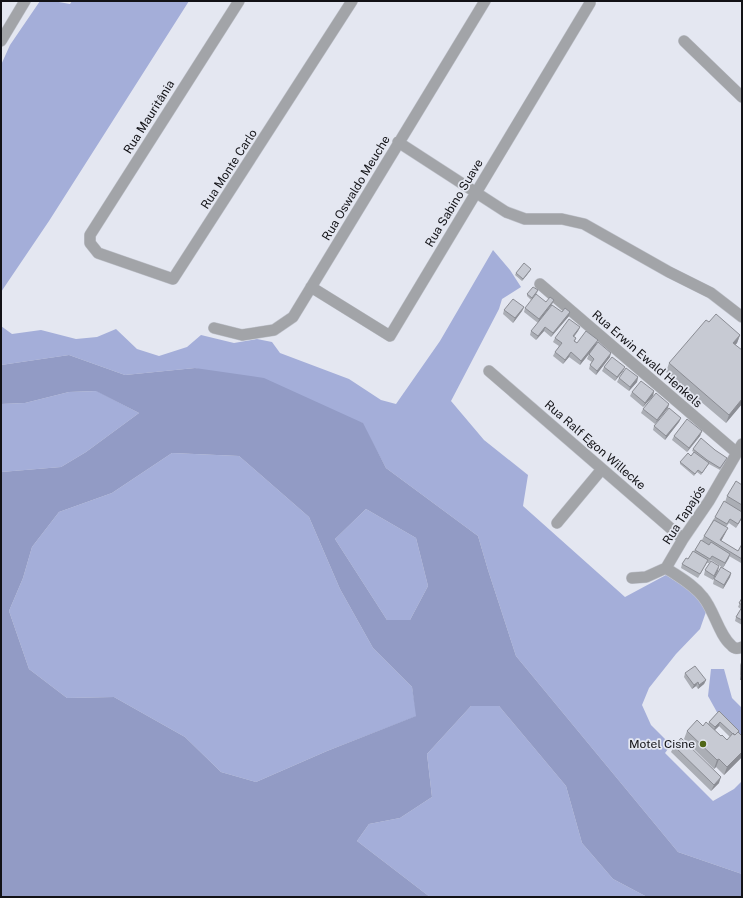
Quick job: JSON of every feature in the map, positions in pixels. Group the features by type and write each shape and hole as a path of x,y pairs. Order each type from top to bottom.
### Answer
{"street":[{"path":"1,41 25,1"},
{"name":"Rua Mauritânia","path":"94,248 90,243 90,235 239,1"},
{"name":"Rua Monte Carlo","path":"94,248 98,252 173,279 352,1"},
{"name":"Rua Oswaldo Meuche","path":"214,328 242,335 274,330 293,317 485,1"},
{"name":"Rua Sabino Suave","path":"311,287 390,336 475,192 590,3"},
{"path":"684,41 742,97"},
{"path":"398,142 506,212 525,219 562,219 584,224 669,272 712,294 742,318"},
{"name":"Rua Erwin Ewald Henkels","path":"540,284 739,449"},
{"name":"Rua Ralf Egon Willecke","path":"489,371 683,539"},
{"name":"Rua Tapajós","path":"666,568 683,539 709,501 739,449"},
{"path":"557,523 602,469"},
{"path":"632,578 646,577 666,568 692,585 703,597 712,610 724,638 732,647 738,649 742,647"}],"shaded area":[{"path":"40,1 53,1 70,4 72,1 189,1 49,221 1,292 1,65 10,45"},
{"path":"493,250 510,270 521,287 502,299 499,309 451,401 484,440 528,475 523,506 625,597 666,575 700,597 707,609 700,629 676,654 649,688 642,705 651,725 671,745 665,753 713,801 734,789 742,781 742,874 678,852 516,656 478,536 386,468 362,423 195,368 125,375 69,355 1,365 1,326 12,334 41,330 76,339 97,337 116,329 137,349 159,356 187,347 201,335 234,343 257,339 272,342 280,353 349,379 381,400 396,404 440,341"},
{"path":"69,355 125,375 195,368 264,378 363,423 386,468 478,536 516,656 678,852 742,874 742,897 647,897 613,879 582,843 566,786 499,706 471,706 427,754 432,797 400,818 369,824 357,841 430,897 1,897 1,472 61,467 86,452 139,413 96,391 69,392 25,403 1,404 1,365","holes":["172,453 239,456 309,517 340,589 373,648 412,687 416,716 327,751 256,782 221,772 185,737 114,697 67,698 29,669 9,611 23,578 32,547 59,512 112,493","366,509 416,538 428,586 410,620 387,620 335,539"]},
{"path":"97,391 139,413 86,452 61,467 1,472 1,404 25,403 69,392"},
{"path":"172,453 239,456 309,517 340,589 373,648 412,687 417,716 327,751 256,782 221,772 185,737 114,697 67,698 29,669 9,611 23,578 32,547 59,512 112,493"},
{"path":"366,509 416,538 428,586 410,620 387,620 335,539"},
{"path":"711,669 724,669 732,698 742,708 742,737 718,714 708,696"},
{"path":"471,706 499,706 566,786 582,843 613,879 647,897 430,897 357,841 369,824 400,818 432,797 427,754"}],"building":[{"path":"524,263 531,269 523,279 516,273"},
{"path":"533,287 538,290 532,298 527,294"},
{"path":"536,294 546,302 550,297 554,300 539,319 525,308"},
{"path":"513,299 524,307 515,318 504,310"},
{"path":"552,305 562,312 565,308 570,312 553,333 545,327 538,336 531,331"},
{"path":"716,314 740,335 733,343 742,350 742,399 729,415 669,363 706,320 709,322"},
{"path":"569,319 580,327 573,336 576,338 574,341 577,343 586,331 598,340 581,361 571,352 565,360 555,352 562,343 555,338"},
{"path":"598,342 611,353 597,371 590,365 594,359 589,354"},
{"path":"612,357 625,367 617,377 604,367"},
{"path":"626,368 638,377 630,387 619,378"},
{"path":"641,381 654,391 645,403 632,392"},
{"path":"656,393 669,404 657,420 643,409"},
{"path":"669,408 681,418 666,436 654,426"},
{"path":"687,419 702,431 689,448 674,436"},
{"path":"701,438 727,458 720,468 693,449"},
{"path":"694,452 709,463 702,473 698,470 695,474 680,462 688,453 691,456"},
{"path":"736,481 742,485 742,505 727,496"},
{"path":"724,501 742,512 742,517 738,524 730,519 727,524 715,517"},
{"path":"714,520 728,528 720,540 738,551 742,544 742,559 704,536"},
{"path":"701,540 709,545 711,542 730,554 725,563 712,556 710,559 695,550"},
{"path":"693,551 708,560 700,574 682,564 686,558 688,559"},
{"path":"711,561 719,566 714,576 705,570"},
{"path":"721,567 731,573 724,585 714,579"},
{"path":"742,598 742,605 739,603"},
{"path":"742,607 742,620 736,617"},
{"path":"695,666 706,680 699,685 698,682 694,685 685,673"},
{"path":"719,711 739,731 735,735 720,722 715,727 709,722"},
{"path":"697,720 703,726 706,722 727,740 733,733 735,735 738,732 742,736 742,752 727,767 719,759 717,760 687,731"},
{"path":"681,738 721,777 714,785 674,746"}],"place":[{"name":"Motel Cisne","path":"703,744"}]}
